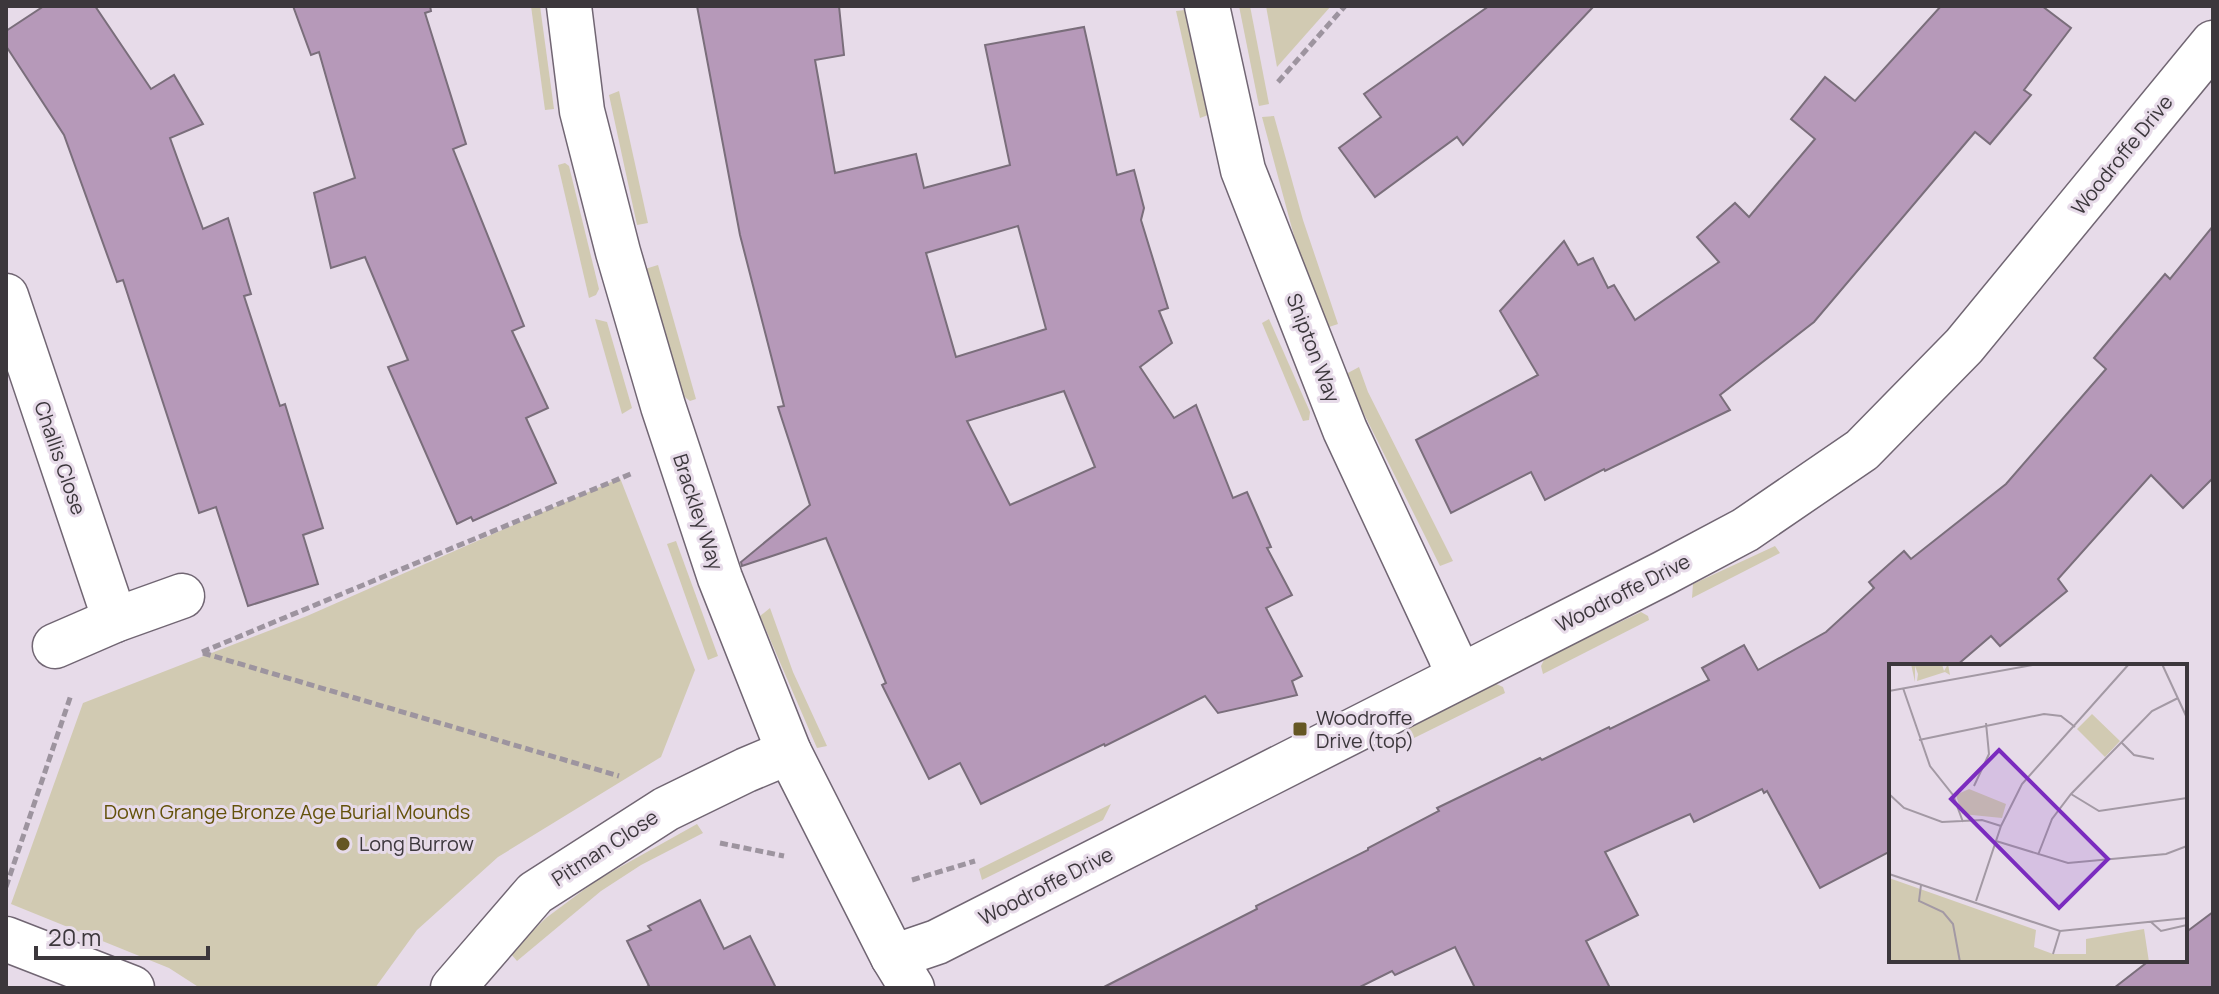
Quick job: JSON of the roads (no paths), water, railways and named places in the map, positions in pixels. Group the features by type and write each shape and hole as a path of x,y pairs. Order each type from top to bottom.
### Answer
{"street":[{"name":"Brackley Way","path":"569,6 582,111 618,252 659,392 720,578 789,752 902,972"},
{"name":"Shipton Way","path":"1207,6 1243,170 1345,430 1458,677"},
{"name":"Woodroffe Drive","path":"902,972 937,942 1745,530 1862,450 1964,346 2213,43"},
{"name":"Challis Close","path":"6,296 115,620"},
{"path":"55,646 182,596"},
{"name":"Pitman Close","path":"453,988 535,893 666,809 789,752"},
{"path":"6,939 132,988"}],"place":[{"name":"Woodroffe Drive (top)","path":"1300,729"},
{"name":"Long Burrow","path":"343,844"}],"park label":[{"name":"Down Grange Bronze Age Burial Mounds","path":"287,812"}]}
